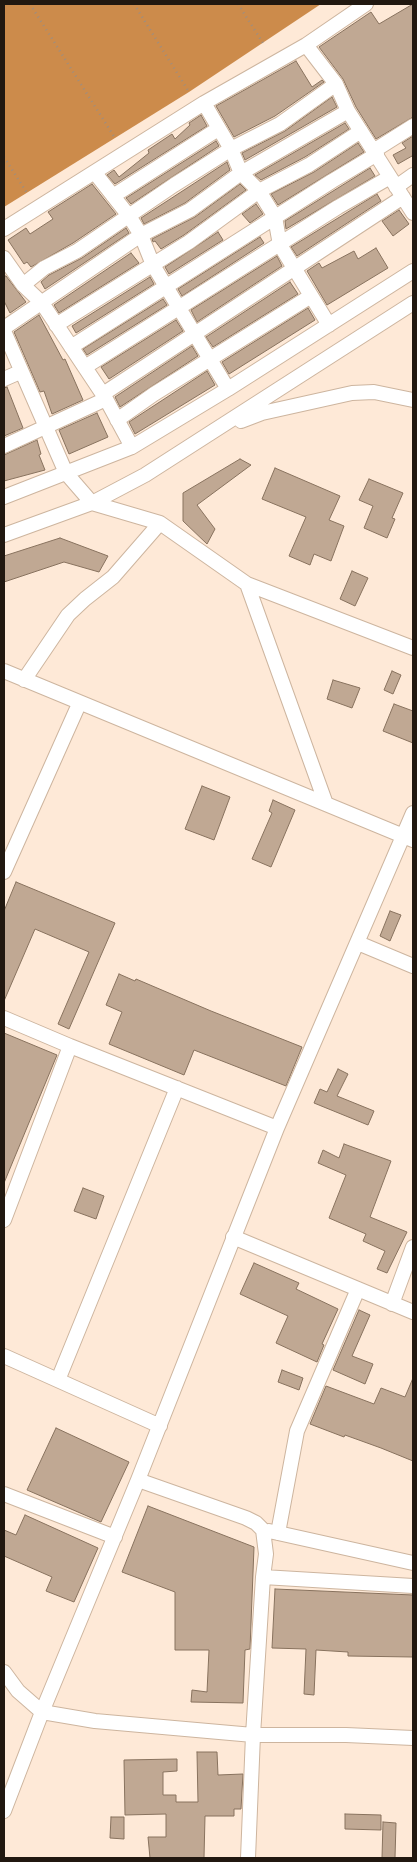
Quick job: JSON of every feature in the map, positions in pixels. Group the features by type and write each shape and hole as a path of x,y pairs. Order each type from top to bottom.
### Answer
{"street":[{"path":"4,230 204,102 306,45 366,4"},
{"path":"306,45 336,84 348,111 376,152 413,213"},
{"path":"23,285 44,268 77,251 231,149 280,124 336,84"},
{"path":"204,102 231,149 241,173 259,191 275,216 280,245 329,325"},
{"path":"348,111 241,173 190,210 141,235 42,303 5,337 66,473 92,502 160,523 247,584 413,648"},
{"path":"71,346 376,152 413,126"},
{"path":"113,196 218,129"},
{"path":"56,325 153,265 259,191 309,165 360,131"},
{"path":"95,173 129,216 141,235 153,265 197,334 228,389"},
{"path":"4,446 104,396 294,268 413,175"},
{"path":"85,367 338,207 397,187"},
{"path":"4,258 23,285 42,303 104,396 132,447"},
{"path":"5,494 132,447 228,389 413,271"},
{"path":"117,420 311,296"},
{"path":"4,535 92,502 146,475 413,303"},
{"path":"4,379 20,372"},
{"path":"201,438 262,413 352,393 374,392 413,400"},
{"path":"24,680 68,615 85,599 114,578 160,523"},
{"path":"247,584 326,804"},
{"path":"4,671 79,704 409,838"},
{"path":"5,868 79,704"},
{"path":"4,1811 42,1712 160,1426 277,1128 358,943 409,838 413,813"},
{"path":"358,943 413,966"},
{"path":"4,1018 277,1128"},
{"path":"4,1220 70,1046"},
{"path":"58,1380 177,1088"},
{"path":"234,1236 413,1312"},
{"path":"392,1304 413,1247"},
{"path":"278,1533 297,1431 358,1289"},
{"path":"4,1356 160,1426"},
{"path":"138,1480 246,1518 256,1523 263,1530 413,1562"},
{"path":"4,1494 115,1537"},
{"path":"248,1858 253,1735 266,1554 263,1530"},
{"path":"263,1577 413,1586"},
{"path":"4,1672 18,1691 42,1712 95,1721 253,1735 346,1735 413,1738"}],"path":[{"path":"30,4 115,138"},
{"path":"134,4 190,92"},
{"path":"238,4 263,44"},
{"path":"4,156 27,193"}],"shaded area":[{"path":"4,4 321,4 189,92 4,207"}],"building":[{"path":"413,4 413,117 376,139 356,107 343,79 319,47 371,12 379,24"},
{"path":"296,61 312,87 322,80 324,82 275,116 234,137 216,106"},
{"path":"332,97 337,107 245,160 242,153 285,131"},
{"path":"201,115 207,126 115,184 107,175 114,170 119,177 149,153 148,150 172,134 175,139 190,125 189,123"},
{"path":"345,123 349,129 305,157 261,180 255,175"},
{"path":"413,136 413,158 412,156 398,164 393,155 406,148 402,143"},
{"path":"216,141 219,146 131,204 126,198"},
{"path":"358,143 364,152 278,205 271,194 314,172"},
{"path":"227,162 230,170 185,203 144,224 141,218"},
{"path":"370,168 375,176 286,229 285,221"},
{"path":"92,184 116,214 73,243 31,267 27,262 24,264 8,240 26,228 30,234 53,219 48,212"},
{"path":"240,184 246,190 184,235 161,249 155,241 153,242 152,239 195,217"},
{"path":"377,194 381,201 297,256 291,247"},
{"path":"256,204 263,214 250,223 242,214"},
{"path":"399,210 409,224 393,236 382,221"},
{"path":"126,228 129,233 45,289 41,282 49,275 82,258"},
{"path":"218,232 223,240 169,274 165,267"},
{"path":"260,237 264,243 182,296 178,289"},
{"path":"376,248 388,268 327,305 307,271 319,263 322,268 354,251 358,259"},
{"path":"131,253 139,263 59,313 54,305"},
{"path":"277,256 282,266 197,322 191,310"},
{"path":"4,276 6,276 26,302 10,313 4,301"},
{"path":"150,277 154,284 76,333 72,326"},
{"path":"290,282 298,294 213,347 206,337"},
{"path":"163,299 167,305 87,355 83,349"},
{"path":"308,308 315,320 229,374 222,362"},
{"path":"39,315 63,360 65,359 83,400 52,414 44,391 40,392 14,332"},
{"path":"176,320 183,331 109,379 101,367"},
{"path":"192,346 198,356 120,407 115,397"},
{"path":"207,371 215,385 135,434 129,422"},
{"path":"7,387 23,428 4,436 4,388"},
{"path":"97,413 108,437 69,454 59,430"},
{"path":"37,440 41,454 39,455 45,470 4,481 4,455"},
{"path":"240,459 251,465 197,505 215,529 207,544 183,521 183,493"},
{"path":"275,468 340,496 329,520 344,526 331,561 314,554 310,565 289,556 306,517 262,499"},
{"path":"369,479 403,493 392,518 395,519 387,538 364,528 373,506 359,500"},
{"path":"60,538 108,556 99,572 64,562 4,582 4,556"},
{"path":"352,571 368,578 355,606 340,599"},
{"path":"392,671 401,675 393,694 384,690"},
{"path":"333,680 360,688 352,708 327,699"},
{"path":"394,704 413,711 413,743 383,731"},
{"path":"202,786 230,797 214,840 185,829"},
{"path":"273,800 295,810 271,867 252,859 272,813 269,811"},
{"path":"16,882 115,923 69,1029 58,1024 89,952 35,929 4,1001 4,911"},
{"path":"390,911 401,915 390,941 380,936"},
{"path":"119,974 135,981 136,979 302,1047 286,1086 194,1050 184,1075 109,1044 122,1012 106,1005"},
{"path":"4,1033 57,1055 4,1183"},
{"path":"338,1069 348,1074 337,1096 374,1111 368,1125 314,1103 320,1089 327,1092"},
{"path":"344,1144 391,1161 370,1217 407,1232 387,1273 377,1269 385,1251 363,1241 366,1234 329,1218 346,1175 318,1163 323,1150 339,1158"},
{"path":"83,1188 104,1196 96,1219 74,1211"},
{"path":"254,1263 299,1283 296,1289 338,1309 322,1344 324,1345 317,1362 276,1343 288,1316 240,1294"},
{"path":"359,1310 370,1315 352,1356 373,1364 365,1384 333,1370"},
{"path":"282,1370 303,1378 299,1390 278,1382"},
{"path":"413,1378 413,1461 310,1424 326,1386 374,1404 381,1388 405,1397"},
{"path":"56,1428 129,1462 101,1522 27,1490"},
{"path":"148,1506 254,1547 250,1649 245,1650 243,1703 191,1702 192,1690 207,1692 209,1650 175,1650 175,1592 122,1572"},
{"path":"25,1515 98,1548 74,1602 46,1591 52,1577 4,1556 4,1530 16,1535"},
{"path":"275,1589 413,1595 413,1657 348,1656 348,1652 316,1650 314,1695 304,1694 306,1649 272,1648"},
{"path":"197,1752 217,1752 218,1775 243,1774 241,1809 234,1809 234,1816 205,1816 204,1858 150,1858 148,1837 166,1837 166,1814 125,1815 124,1760 177,1759 177,1771 163,1772 163,1795 176,1795 176,1802 198,1802"},
{"path":"345,1814 381,1815 381,1830 345,1829"},
{"path":"111,1817 124,1817 124,1839 110,1838"},
{"path":"383,1822 396,1823 395,1858 382,1858"}]}
